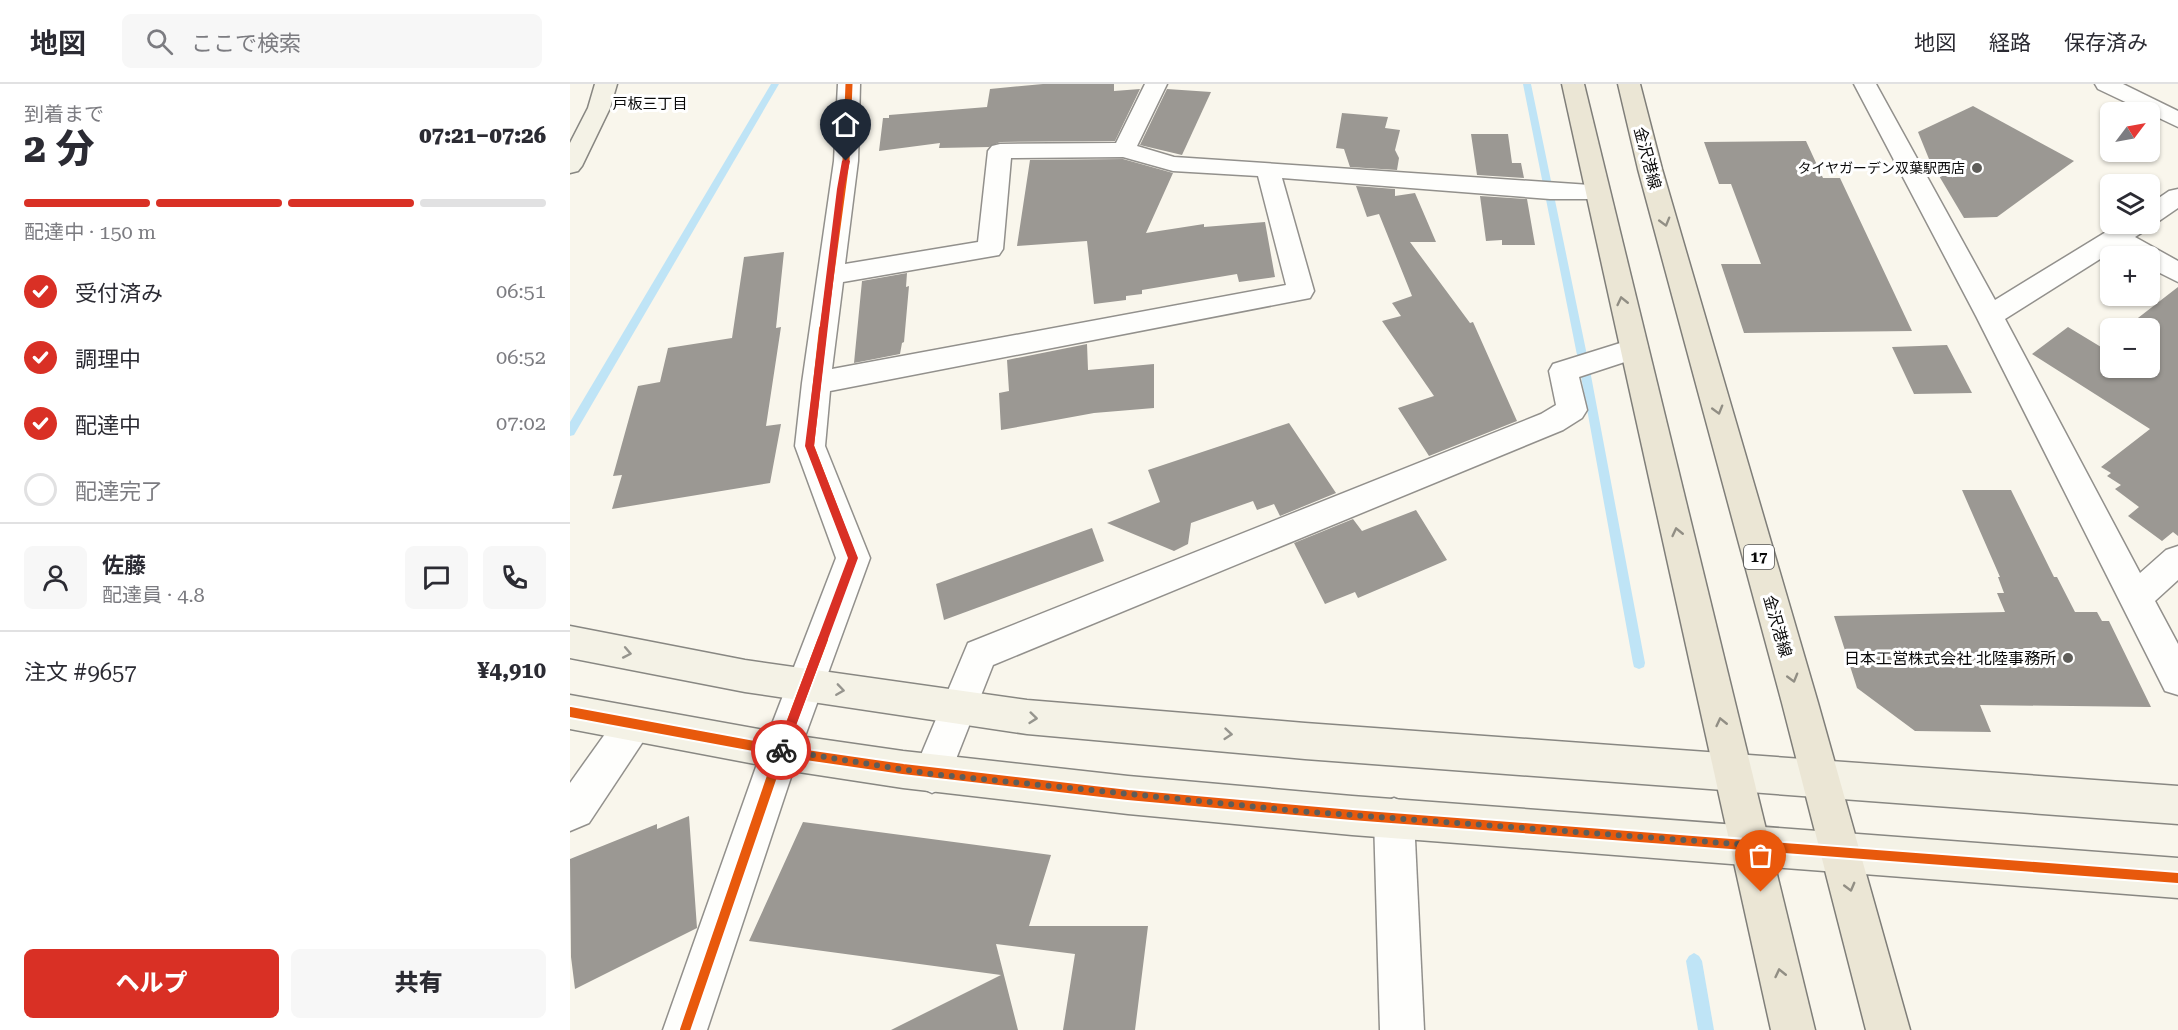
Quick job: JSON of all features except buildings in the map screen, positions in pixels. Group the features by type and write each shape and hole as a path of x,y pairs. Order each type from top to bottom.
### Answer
{"main road":[{"path":"1573,84 1596,191 1793,1030"},
{"name":"金沢港線","path":"1629,84 1650,169 1888,1030"}],"street":[{"path":"570,166 599,108 606,84"},
{"path":"685,1030 781,750 853,558 810,446 816,383 832,274 840,189 846,161 849,84"},
{"path":"1124,150 1156,84"},
{"path":"1865,84 1990,316 2178,679"},
{"path":"2106,84 2178,120"},
{"path":"832,274 990,249 1000,150 1124,150 1173,164 1550,190 1596,191"},
{"path":"816,383 1301,291 1268,169"},
{"path":"2160,209 2178,197"},
{"path":"1990,316 2120,234"},
{"path":"2129,234 2140,246"},
{"path":"2160,263 2178,273"},
{"path":"932,774 980,654 1562,416 1572,410 1563,371 1633,349"},
{"path":"2135,598 2178,560"},
{"path":"570,642 745,676 1027,717 1293,740 2178,805"},
{"path":"570,712 633,725 932,774 1298,811 2178,878"},
{"path":"570,812 575,809 633,725"},
{"path":"1394,818 1402,1030"}],"waterway":[{"path":"570,432 775,84"},
{"path":"1527,84 1584,365 1639,663"},
{"path":"1694,961 1706,1030"}],"cycle path":[{"path":"685,1030 781,750 853,558 810,446 816,383 846,161 849,84"},
{"path":"570,712 792,753 903,769 1128,795 1352,815 2178,878"}],"way so far":[{"path":"781,750 932,774 1298,811 1750,845 1761,892"}],"place":[{"name":"タイヤガーデン双葉駅西店","path":"1977,168"},
{"name":"日本工営株式会社 北陸事務所","path":"2068,658"}],"district":[{"name":"戸板三丁目","path":"650,104"}],"route":[{"path":"781,750 853,558 810,446 816,383 832,274 840,189 846,161"}]}
